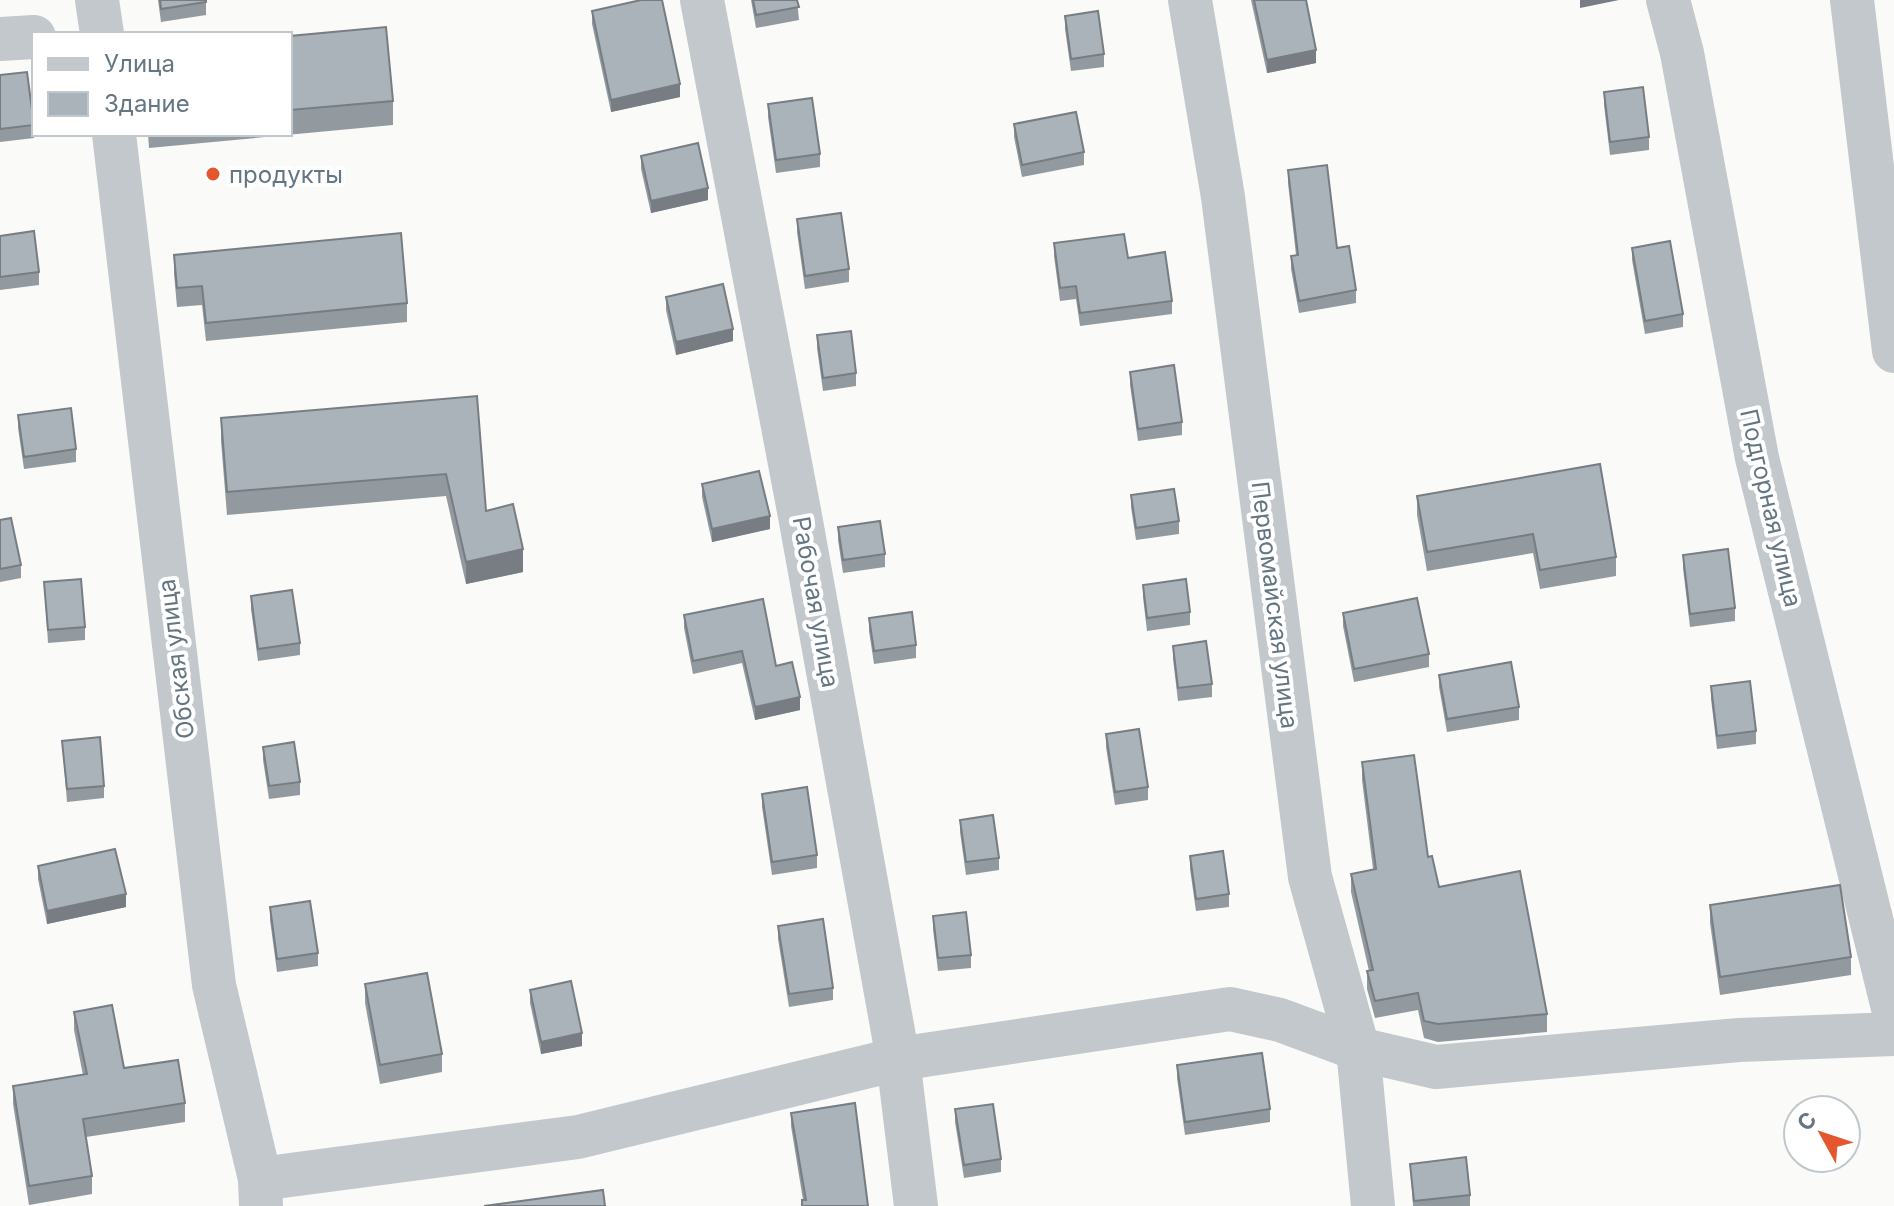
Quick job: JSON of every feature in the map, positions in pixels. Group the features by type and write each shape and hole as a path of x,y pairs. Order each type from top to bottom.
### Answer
{"street":[{"path":"97,0 102,32"},
{"name":"Рабочая улица","path":"702,0 800,516 898,1059 916,1206"},
{"name":"Первомайская улица","path":"1190,0 1223,197 1310,877 1358,1049 1373,1206"},
{"name":"Подгорная улица","path":"1668,0 1682,53 1757,458 1894,1012"},
{"path":"1852,0 1894,351"},
{"path":"0,39 32,37"},
{"name":"Обская улица","path":"114,136 214,985 260,1193"},
{"path":"260,1193 578,1137 898,1059 1230,1009 1280,1020 1358,1049 1436,1067 1739,1040 1894,1034"}],"building":[{"path":"160,0 206,0 206,2 161,9"},
{"path":"641,0 662,0 680,84 611,100 592,11"},
{"path":"753,0 797,0 799,7 756,15"},
{"path":"1254,0 1306,0 1316,50 1267,60"},
{"path":"1098,11 1104,54 1071,59 1065,16"},
{"path":"386,27 393,101 292,110 292,36"},
{"path":"27,72 32,125 0,129 0,75"},
{"path":"1643,87 1649,137 1610,142 1604,92"},
{"path":"812,98 820,154 776,160 768,104"},
{"path":"1076,112 1084,152 1022,165 1014,124"},
{"path":"698,143 708,188 651,201 641,156"},
{"path":"1327,165 1337,248 1349,246 1356,290 1299,301 1291,256 1298,255 1288,170"},
{"path":"841,213 849,269 805,276 797,219"},
{"path":"34,231 39,272 0,277 0,236"},
{"path":"401,233 407,303 206,323 202,286 177,288 174,255"},
{"path":"1124,234 1128,258 1165,252 1172,301 1080,313 1076,286 1060,288 1054,243"},
{"path":"1670,241 1683,314 1645,321 1632,248"},
{"path":"723,284 733,329 676,342 666,297"},
{"path":"851,331 856,373 823,378 817,335"},
{"path":"1174,365 1182,422 1138,429 1130,372"},
{"path":"477,396 486,511 513,504 523,549 466,562 446,474 227,492 221,418"},
{"path":"71,408 76,449 24,457 18,415"},
{"path":"1600,464 1616,557 1540,570 1533,534 1427,552 1417,496"},
{"path":"759,471 770,516 712,529 702,484"},
{"path":"1174,489 1179,521 1136,528 1131,495"},
{"path":"11,518 21,565 0,569 0,520"},
{"path":"880,521 885,554 843,560 838,527"},
{"path":"1728,549 1735,608 1690,614 1683,555"},
{"path":"81,579 85,627 48,630 44,582"},
{"path":"1186,579 1190,612 1147,618 1143,585"},
{"path":"292,590 300,643 258,649 251,596"},
{"path":"1417,598 1429,654 1354,669 1343,613"},
{"path":"763,599 776,666 792,662 800,697 755,707 742,651 693,661 684,615"},
{"path":"912,612 916,645 874,651 869,618"},
{"path":"1206,641 1212,684 1178,688 1173,646"},
{"path":"1511,662 1519,707 1447,719 1439,675"},
{"path":"1750,681 1756,731 1717,736 1711,686"},
{"path":"1139,729 1148,787 1115,792 1106,734"},
{"path":"100,737 104,786 67,789 62,741"},
{"path":"294,742 300,782 269,786 263,747"},
{"path":"1414,755 1428,857 1432,856 1439,887 1520,871 1547,1014 1438,1024 1424,1021 1418,993 1375,1001 1367,971 1373,970 1351,874 1376,869 1362,762"},
{"path":"807,787 817,855 772,862 762,794"},
{"path":"993,815 999,858 966,862 960,820"},
{"path":"115,849 126,894 47,911 38,866"},
{"path":"1223,851 1229,894 1196,899 1190,856"},
{"path":"1840,885 1851,957 1720,977 1710,905"},
{"path":"310,901 318,953 277,959 270,907"},
{"path":"966,912 971,955 938,958 933,916"},
{"path":"823,919 833,988 789,994 778,926"},
{"path":"427,973 442,1054 380,1065 365,984"},
{"path":"571,981 582,1033 541,1042 530,990"},
{"path":"112,1005 124,1068 178,1060 185,1103 83,1119 92,1176 29,1186 13,1086 87,1074 74,1012"},
{"path":"1262,1053 1270,1109 1185,1122 1177,1065"},
{"path":"855,1103 868,1206 802,1206 802,1200 806,1200 791,1113"},
{"path":"993,1104 1001,1159 964,1165 955,1109"},
{"path":"1466,1157 1470,1195 1414,1201 1410,1164"},
{"path":"603,1190 605,1206 484,1206"}],"place":[{"name":"продукты","path":"213,174"}]}
